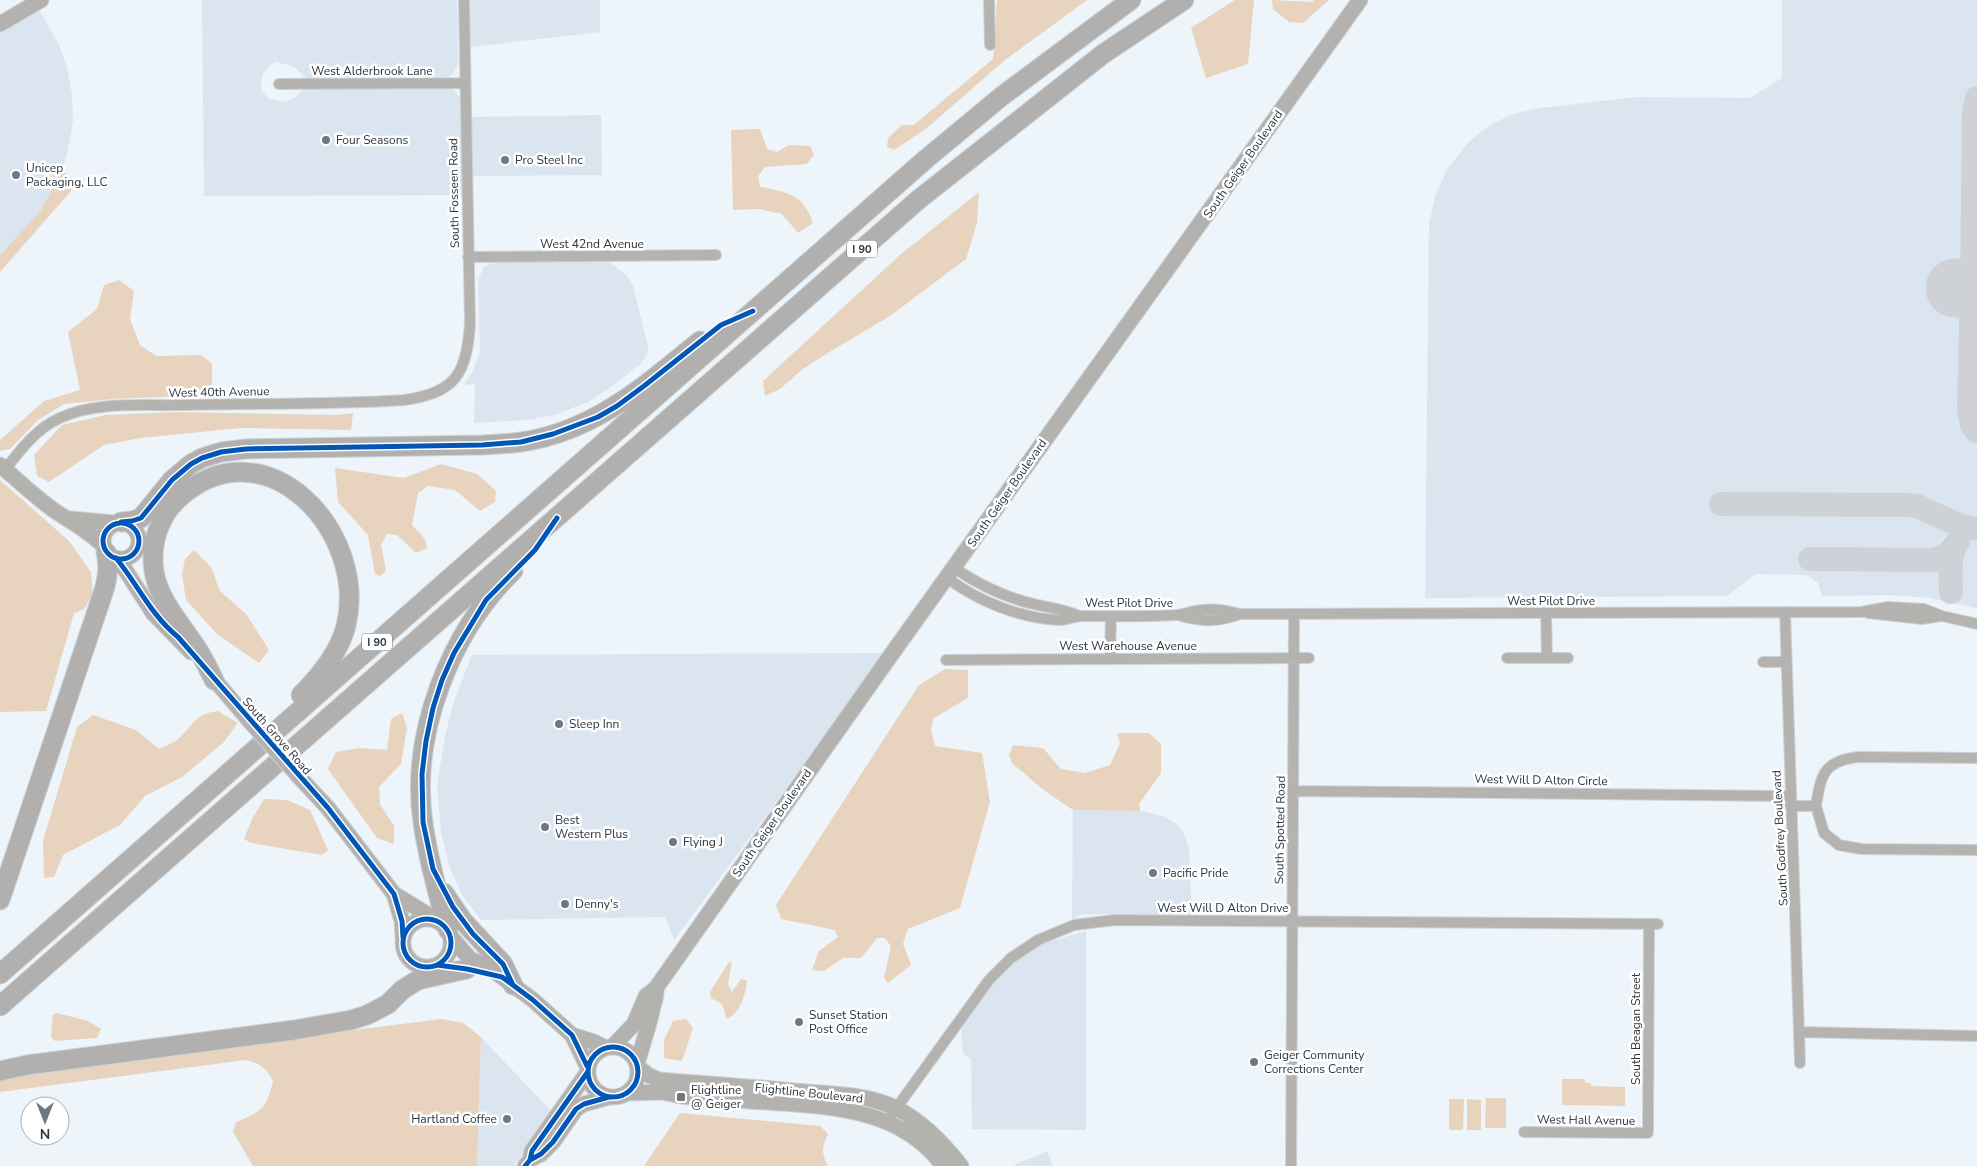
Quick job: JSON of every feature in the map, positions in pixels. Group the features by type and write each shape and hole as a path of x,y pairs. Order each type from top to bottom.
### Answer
{"highway":[{"name":"I 90","path":"0,974 926,159 994,102 1131,0"},
{"name":"I 90","path":"0,1006 918,200 1103,54 1184,0"},
{"path":"118,523 141,518 172,480 182,471 202,458 221,452 482,445 521,442 553,434 591,420 617,406 721,325 753,311"},
{"path":"214,680 199,651 173,614 158,586 153,562 157,532 172,504 197,484 224,474 243,472 258,474 288,486 302,496 324,519 335,536 340,549 349,585 349,609 345,628 328,664 316,680 287,710 275,732"},
{"path":"445,929 423,822 422,774 426,741 442,680 454,653 486,600 535,550 557,518"},
{"path":"0,900 104,590 108,575 108,552"},
{"path":"432,869 453,908 473,934 503,964 507,981"},
{"path":"377,1009 389,996 402,976 411,970 430,966"},
{"path":"0,1070 127,1051 294,1030 351,1020 368,1015 388,1004 402,990 418,980 467,968"}],"main road":[{"path":"0,24 40,0"},
{"name":"South Geiger Boulevard","path":"609,1047 634,1024 646,996 656,988 726,887 1360,0"},
{"name":"South Grove Road","path":"3,467 62,515 69,518 118,523"},
{"name":"South Grove Road","path":"69,518 108,552 126,571 153,613 178,637"},
{"path":"118,523 132,526 136,531 139,543 136,550 128,558 108,552 103,536 105,530 118,523"},
{"name":"South Grove Road","path":"136,550 136,567 139,574 152,599 178,637 247,718 328,808 394,894 445,929 470,959 487,966 534,1000 572,1035 587,1070"},
{"name":"South Grove Road","path":"394,894 402,921 403,937"},
{"path":"427,918 445,929 452,946 449,954 430,966 409,959 403,945 403,937 412,923 419,919 427,918"},
{"name":"South Grove Road","path":"430,966 467,968 507,981"},
{"name":"South Geiger Boulevard","path":"638,1066 651,1021 652,1009 657,999 656,988"},
{"name":"South Grove Road","path":"572,1035 609,1047"},
{"path":"609,1047 628,1051 638,1066 637,1080 627,1092 620,1096 584,1104 576,1109 553,1142 542,1154 528,1163 532,1151 587,1070 591,1058 597,1052 609,1047"},
{"name":"Flightline Boulevard","path":"638,1066 648,1075 659,1080 849,1096 896,1108 935,1137 961,1166"},
{"path":"587,1070 590,1084 595,1090 609,1097"},
{"name":"Flightline Boulevard","path":"627,1092 662,1092 706,1098 823,1106 851,1110 887,1122 918,1140 942,1166"}],"street":[{"name":"South Fosseen Road","path":"452,382 462,366 469,336 464,0"},
{"path":"989,0 990,45"},
{"name":"West Alderbrook Lane","path":"279,84 466,83"},
{"name":"West 42nd Avenue","path":"468,257 716,255"},
{"name":"West 40th Avenue","path":"3,467 35,436 59,418 81,410 129,406 404,400 432,395 444,390 452,382"},
{"name":"West Pilot Drive","path":"950,573 961,588 981,598 1030,616 1060,620 1079,616 1180,615 1196,610 1226,610 1240,614 1861,612 1888,607 1902,607 1924,609 1942,616 1977,624"},
{"name":"South Godfrey Boulevard","path":"1784,612 1800,1063"},
{"path":"1546,613 1547,658"},
{"name":"South Spotted Road","path":"1290,1166 1294,614"},
{"path":"1110,658 1112,616"},
{"name":"West Warehouse Avenue","path":"946,660 1309,658"},
{"path":"1506,658 1568,658"},
{"path":"1763,662 1785,662"},
{"path":"1977,758 1858,757 1840,759 1826,769 1819,787 1816,806 1824,834 1839,845 1861,849 1977,850"},
{"name":"West Will D Alton Circle","path":"1293,791 1790,801 1816,806"},
{"name":"West Will D Alton Drive","path":"887,1122 989,980 1011,958 1038,940 1074,925 1115,920 1654,924"},
{"name":"South Beagan Street","path":"1648,1134 1654,924"},
{"path":"1799,1032 1977,1036"},
{"name":"West Hall Avenue","path":"1524,1132 1648,1134"}],"shaded area":[{"path":"202,0 457,0 458,63 453,74 447,77 306,78 293,66 276,62 263,73 261,83 262,91 269,99 284,102 293,99 305,88 453,89 462,100 463,195 204,196"},
{"path":"469,0 600,0 600,32 470,47"},
{"path":"997,0 1087,0 1005,60 927,128 894,150 887,147 888,138 902,125 914,125 993,59"},
{"path":"1235,0 1254,0 1248,64 1206,78 1191,28"},
{"path":"1272,0 1312,2 1314,0 1329,0 1303,23 1289,22 1273,9"},
{"path":"1782,0 1977,0 1977,608 1930,598 1890,595 1822,596 1818,583 1807,575 1756,574 1727,596 1425,598 1429,224 1436,193 1448,168 1467,144 1483,130 1516,113 1541,108 1637,97 1750,98 1782,78"},
{"path":"37,6 59,45 67,67 72,94 73,121 67,155 59,179 41,210 0,255 0,28"},
{"path":"601,115 602,175 471,176 470,117"},
{"path":"760,129 767,149 777,152 789,145 810,146 814,155 807,164 765,167 758,176 760,187 793,196 799,200 809,213 813,223 798,233 782,214 760,209 733,210 731,130"},
{"path":"62,170 73,180 71,191 0,272 0,255 41,210"},
{"path":"979,192 977,223 966,259 890,316 831,351 803,369 780,389 765,396 763,381 900,255"},
{"path":"497,259 603,260 610,263 626,275 633,285 648,347 647,355 640,364 590,401 555,415 528,420 474,423 475,384 464,385 473,371 480,352 478,281 483,268"},
{"path":"119,280 134,291 130,319 140,345 156,356 201,355 212,364 212,395 113,399 64,404 38,420 10,449 0,451 0,440 44,401 80,390 68,332 97,309 104,285"},
{"path":"178,412 336,415 353,413 351,430 241,428 140,438 104,445 49,482 37,476 34,455 62,425 106,415"},
{"path":"441,464 477,474 496,491 495,502 480,511 455,490 428,486 418,493 412,525 425,539 427,548 416,553 397,535 387,534 381,545 386,570 381,576 375,574 368,535 338,502 335,468 404,478"},
{"path":"0,480 69,541 91,572 93,595 84,609 74,613 46,711 0,712"},
{"path":"194,550 211,567 220,591 246,614 269,650 259,663 217,634 186,600 182,574 185,559"},
{"path":"886,653 674,940 665,917 481,920 462,895 450,868 441,833 437,786 445,736 454,701 472,655"},
{"path":"945,669 968,670 968,698 934,718 931,730 935,746 982,753 990,802 960,908 908,929 903,944 911,965 888,983 884,978 891,946 885,938 877,938 861,958 843,958 824,971 812,970 819,951 838,937 835,930 781,919 776,905 919,685"},
{"path":"218,711 238,723 223,743 182,777 145,796 120,825 63,855 54,877 44,878 43,841 77,727 93,715 136,730 159,749 177,740 199,718"},
{"path":"402,713 407,728 401,764 379,787 380,804 394,826 394,844 377,838 328,769 336,752 359,748 387,750 391,719"},
{"path":"1117,733 1149,733 1161,744 1161,773 1139,804 1140,811 1073,810 1045,791 1012,763 1009,755 1013,745 1043,748 1061,769 1085,773 1110,765 1120,743"},
{"path":"264,799 287,800 310,810 328,850 322,855 251,843 244,839 252,819"},
{"path":"1073,810 1140,811 1163,816 1175,823 1183,832 1189,848 1192,915 1082,914 1072,920"},
{"path":"1086,931 1086,1130 972,1129 971,1060 963,1053 961,1028 986,992 1016,960 1041,944"},
{"path":"729,962 732,962 728,984 732,992 741,979 747,980 739,1008 727,1019 722,1004 711,998 710,992"},
{"path":"57,1013 88,1021 101,1029 97,1038 55,1041 51,1036 53,1015"},
{"path":"441,1019 463,1023 481,1037 477,1166 253,1166 233,1132 236,1122 262,1108 268,1098 273,1081 263,1067 246,1060 0,1092 0,1078 41,1069"},
{"path":"686,1019 693,1028 682,1061 664,1058 664,1040 673,1021"},
{"path":"481,1037 552,1112 514,1166 477,1166"},
{"path":"1562,1079 1585,1079 1585,1083 1591,1083 1591,1086 1625,1087 1625,1106 1562,1105"},
{"path":"1486,1098 1506,1098 1506,1128 1485,1128"},
{"path":"1449,1099 1464,1099 1463,1130 1449,1130"},
{"path":"1467,1099 1481,1100 1481,1130 1467,1130"},
{"path":"680,1113 820,1126 828,1134 823,1150 828,1166 644,1166"},
{"path":"1047,1151 1053,1166 1012,1166"}],"taxiway":[{"path":"1977,98 1974,115 1969,409 1972,425 1977,431"},
{"path":"1721,504 1909,505 1917,506 1961,526 1977,529"},
{"path":"1951,592 1951,559 1958,542"},
{"path":"1810,559 1934,560 1946,555 1955,546"}],"runway":[{"path":"1955,288 1977,288"}],"cycle path":[{"path":"121,522 141,518 172,480 191,464 221,452 246,449 482,445 521,442 553,434 598,417 617,406 721,325 753,311"},
{"path":"513,985 503,964 473,934 453,907 433,869 423,822 422,774 433,708 442,680 454,653 486,600 535,550 557,518"},
{"path":"121,523 128,524 134,528 138,534 139,541 138,548 134,554 128,558 121,559 114,558 108,554 104,548 103,541 104,534 108,528 114,524 121,523"},
{"path":"116,558 160,619 328,808 394,894 402,921 403,937"},
{"path":"422,919 432,919 441,923 447,929 450,934 451,943 450,952 441,963 432,967 422,967 413,963 407,957 403,948 403,938 407,929 413,923 422,919"},
{"path":"437,965 467,969 502,977 533,1000 572,1035 587,1066"},
{"path":"608,1047 618,1047 631,1054 638,1067 638,1072 638,1077 631,1090 618,1097 608,1097 599,1093 592,1086 588,1077 588,1067 592,1058 599,1051 608,1047"},
{"path":"525,1166 530,1160 532,1151 587,1073"},
{"path":"530,1160 541,1154 553,1142 576,1109 584,1104 609,1097"}],"place":[{"name":"Four Seasons","path":"326,140"},
{"name":"Pro Steel Inc","path":"505,160"},
{"name":"Unicep Packaging, LLC","path":"16,175"},
{"name":"Sleep Inn","path":"559,724"},
{"name":"Best Western Plus","path":"545,827"},
{"name":"Flying J","path":"673,842"},
{"name":"Pacific Pride","path":"1153,873"},
{"name":"Denny's","path":"565,904"},
{"name":"Sunset Station Post Office","path":"799,1022"},
{"name":"Geiger Community Corrections Center","path":"1254,1062"},
{"name":"Flightline @ Geiger","path":"681,1097"},
{"name":"Hartland Coffee","path":"507,1119"}]}
